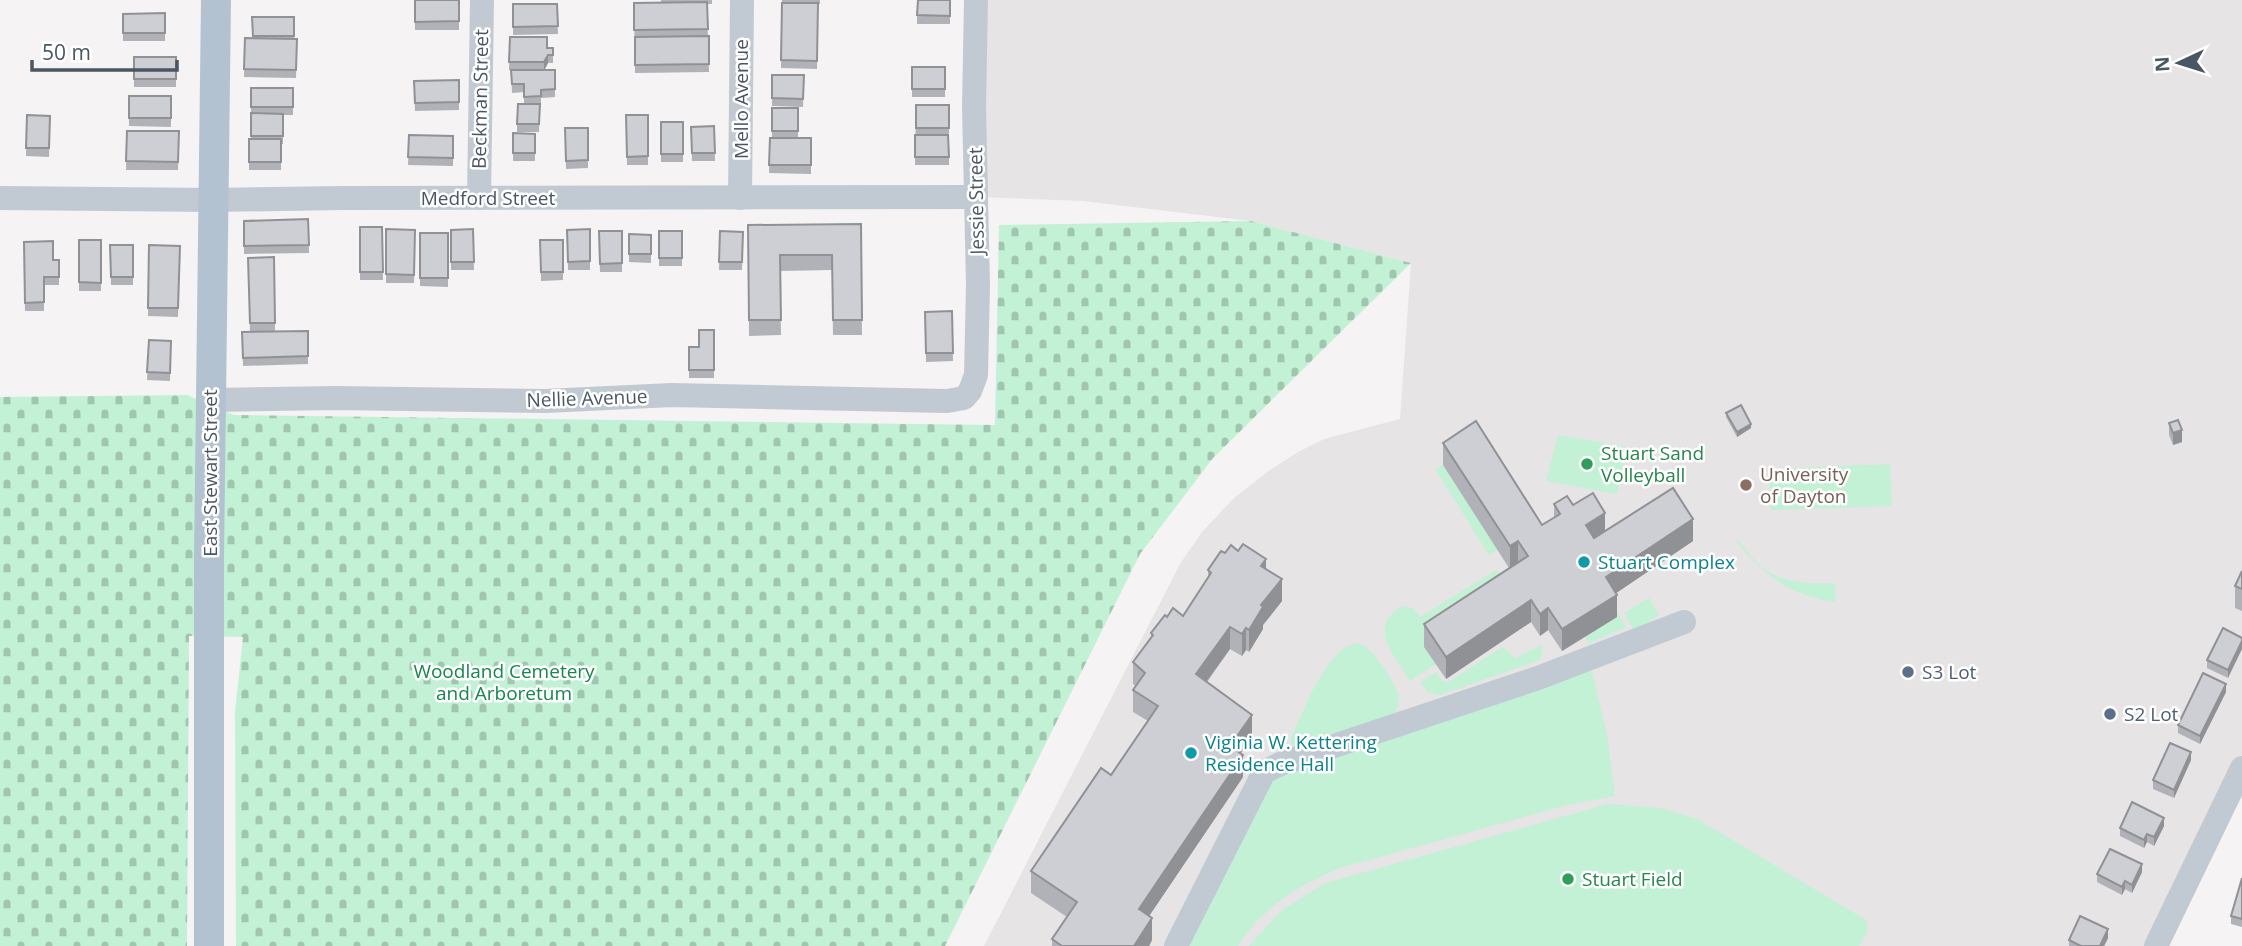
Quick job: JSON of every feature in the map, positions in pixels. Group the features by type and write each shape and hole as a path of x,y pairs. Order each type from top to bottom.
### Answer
{"main road":[{"name":"East Stewart Street","path":"209,946 210,400 216,0"}],"street":[{"name":"Beckman Street","path":"479,198 482,0"},
{"name":"Mello Avenue","path":"740,198 742,0"},
{"name":"Jessie Street","path":"964,398 976,375 976,0"},
{"name":"Medford Street","path":"0,198 976,198"},
{"name":"Nellie Avenue","path":"210,400 336,398 545,401 672,395 947,401 964,398"},
{"path":"1176,946 1264,772 1280,764 1538,678 1684,622"},
{"path":"2156,946 2242,768"}],"shaded area":[{"name":"University of Dayton","path":"976,0 2242,0 2242,768 2156,946 984,946 1180,564 1202,532 1234,498 1298,452 1324,439 1400,419 1411,263 1251,221 1083,201 976,197"}],"green space":[{"name":"Woodland Cemetery and Arboretum","path":"1251,221 1411,263 1213,458 1140,554 945,946 236,946 235,712 243,637 189,636 187,946 0,946 0,397 187,395 234,415 995,425 999,225"},
{"name":"Stuart Sand Volleyball","path":"1558,435 1626,447 1617,494 1546,481"},
{"path":"1890,464 1892,506 1771,510 1769,469"},
{"path":"1443,465 1498,550 1489,555 1435,469"},
{"path":"1738,540 1756,562 1773,574 1793,581 1835,583 1835,602 1805,595 1779,582 1757,564 1736,541"},
{"path":"1496,570 1508,580 1424,647 1436,664 1410,681 1387,642 1386,623 1391,614 1402,606 1413,608 1420,617"},
{"path":"1649,598 1659,615 1634,631 1624,613"},
{"path":"1617,612 1626,627 1589,643 1585,637 1616,618"},
{"path":"1358,643 1370,651 1394,684 1399,697 1395,713 1296,749 1290,740 1317,683 1336,656 1346,647"},
{"path":"1543,644 1540,660 1440,695 1427,692 1420,682 1436,672 1442,681 1448,682 1502,647 1516,658"},
{"path":"1591,667 1607,735 1615,796 1567,805 1340,868 1283,899 1258,920 1238,946 1184,946 1260,795 1275,777"},
{"name":"Stuart Field","path":"1608,804 1660,808 1697,819 1866,920 1868,931 1859,946 1249,946 1281,911 1325,883"}],"building":[{"path":"415,0 459,0 459,21 415,22"},
{"path":"918,0 950,0 950,16 917,15"},
{"path":"707,2 708,29 634,30 634,3"},
{"path":"782,3 818,3 817,61 781,60"},
{"path":"513,4 557,4 558,26 513,27"},
{"path":"165,13 165,33 123,33 123,14"},
{"path":"252,17 294,17 294,36 253,36"},
{"path":"709,36 709,64 635,65 635,37"},
{"path":"510,37 547,37 547,48 553,48 553,55 548,55 544,62 509,62"},
{"path":"245,38 297,39 296,70 244,69"},
{"path":"134,57 176,57 176,79 134,79"},
{"path":"912,67 945,67 945,89 912,89"},
{"path":"511,70 555,70 555,89 541,90 541,96 524,97 524,84 512,84"},
{"path":"772,75 804,75 803,99 772,98"},
{"path":"459,80 459,102 415,103 414,81"},
{"path":"251,88 293,88 293,107 251,107"},
{"path":"129,96 171,96 171,118 129,118"},
{"path":"518,104 540,104 539,124 517,124"},
{"path":"916,105 949,105 949,128 916,128"},
{"path":"772,108 798,108 798,131 772,131"},
{"path":"251,113 283,114 283,136 251,136"},
{"path":"27,115 50,116 49,148 26,148"},
{"path":"626,115 648,115 648,156 627,157"},
{"path":"661,122 683,122 683,154 661,154"},
{"path":"714,126 715,153 692,153 691,127"},
{"path":"565,128 588,128 588,160 566,161"},
{"path":"127,131 179,131 178,162 126,161"},
{"path":"513,133 535,134 535,153 513,153"},
{"path":"409,135 453,136 453,158 408,157"},
{"path":"915,135 948,135 949,157 915,157"},
{"path":"770,138 811,138 811,165 769,165"},
{"path":"249,139 281,139 281,162 249,162"},
{"path":"308,219 309,245 244,246 244,221"},
{"path":"861,224 862,320 833,320 832,255 780,255 781,320 749,320 748,225"},
{"path":"360,227 382,227 383,272 360,272"},
{"path":"386,229 415,230 414,275 386,274"},
{"path":"473,229 474,262 451,262 451,230"},
{"path":"590,229 590,261 568,262 567,230"},
{"path":"599,231 622,231 622,263 600,264"},
{"path":"659,231 682,231 682,258 659,258"},
{"path":"720,231 743,232 742,262 719,262"},
{"path":"420,233 448,233 448,278 420,278"},
{"path":"629,234 651,235 651,254 629,254"},
{"path":"79,240 101,240 101,283 79,282"},
{"path":"540,240 563,240 563,272 541,272"},
{"path":"53,241 53,260 59,260 59,277 44,277 44,302 25,303 24,242"},
{"path":"110,245 133,245 133,277 111,277"},
{"path":"149,245 180,246 178,308 148,308"},
{"path":"274,257 275,323 250,323 248,258"},
{"path":"952,311 953,353 926,353 925,312"},
{"path":"699,330 714,330 714,370 689,370 689,347 699,347"},
{"path":"308,331 308,356 243,358 242,332"},
{"path":"149,340 171,341 170,373 147,372"},
{"path":"1741,405 1751,424 1737,432 1726,413"},
{"path":"2178,420 2182,430 2173,433 2169,423"},
{"name":"Stuart Complex","path":"1476,421 1542,525 1560,514 1554,504 1567,496 1573,505 1593,493 1605,513 1586,525 1594,538 1673,488 1693,519 1606,577 1617,595 1562,629 1548,608 1540,614 1531,600 1446,657 1424,624 1528,556 1518,541 1510,546 1443,443"},
{"name":"Viginia W. Kettering Residence Hall","path":"1243,544 1266,559 1261,566 1282,579 1261,605 1263,607 1249,630 1246,628 1242,634 1230,627 1196,674 1252,715 1230,746 1243,755 1139,909 1152,918 1134,946 1062,946 1052,939 1077,902 1031,871 1101,768 1111,775 1158,706 1133,690 1145,673 1133,662 1153,635 1151,633 1173,608 1183,616 1211,573 1208,570 1221,551 1225,553 1231,545 1238,551"},
{"path":"2242,571 2242,589 2235,586"},
{"path":"2223,628 2242,638 2228,670 2207,660"},
{"path":"2203,673 2226,684 2200,736 2178,725"},
{"path":"2170,743 2191,752 2174,790 2153,780"},
{"path":"2132,802 2164,818 2154,837 2147,834 2144,840 2120,828"},
{"path":"2110,849 2142,864 2132,885 2125,881 2122,887 2097,874"},
{"path":"2242,878 2242,919 2231,916"},
{"path":"2080,916 2108,929 2100,946 2081,946 2069,940"}],"place":[{"name":"Stuart Sand Volleyball","path":"1587,464"},
{"name":"University of Dayton","path":"1746,485"},
{"name":"Stuart Complex","path":"1584,562"},
{"name":"S3 Lot","path":"1908,672"},
{"name":"S2 Lot","path":"2110,714"},
{"name":"Viginia W. Kettering Residence Hall","path":"1191,753"},
{"name":"Stuart Field","path":"1568,879"}]}
